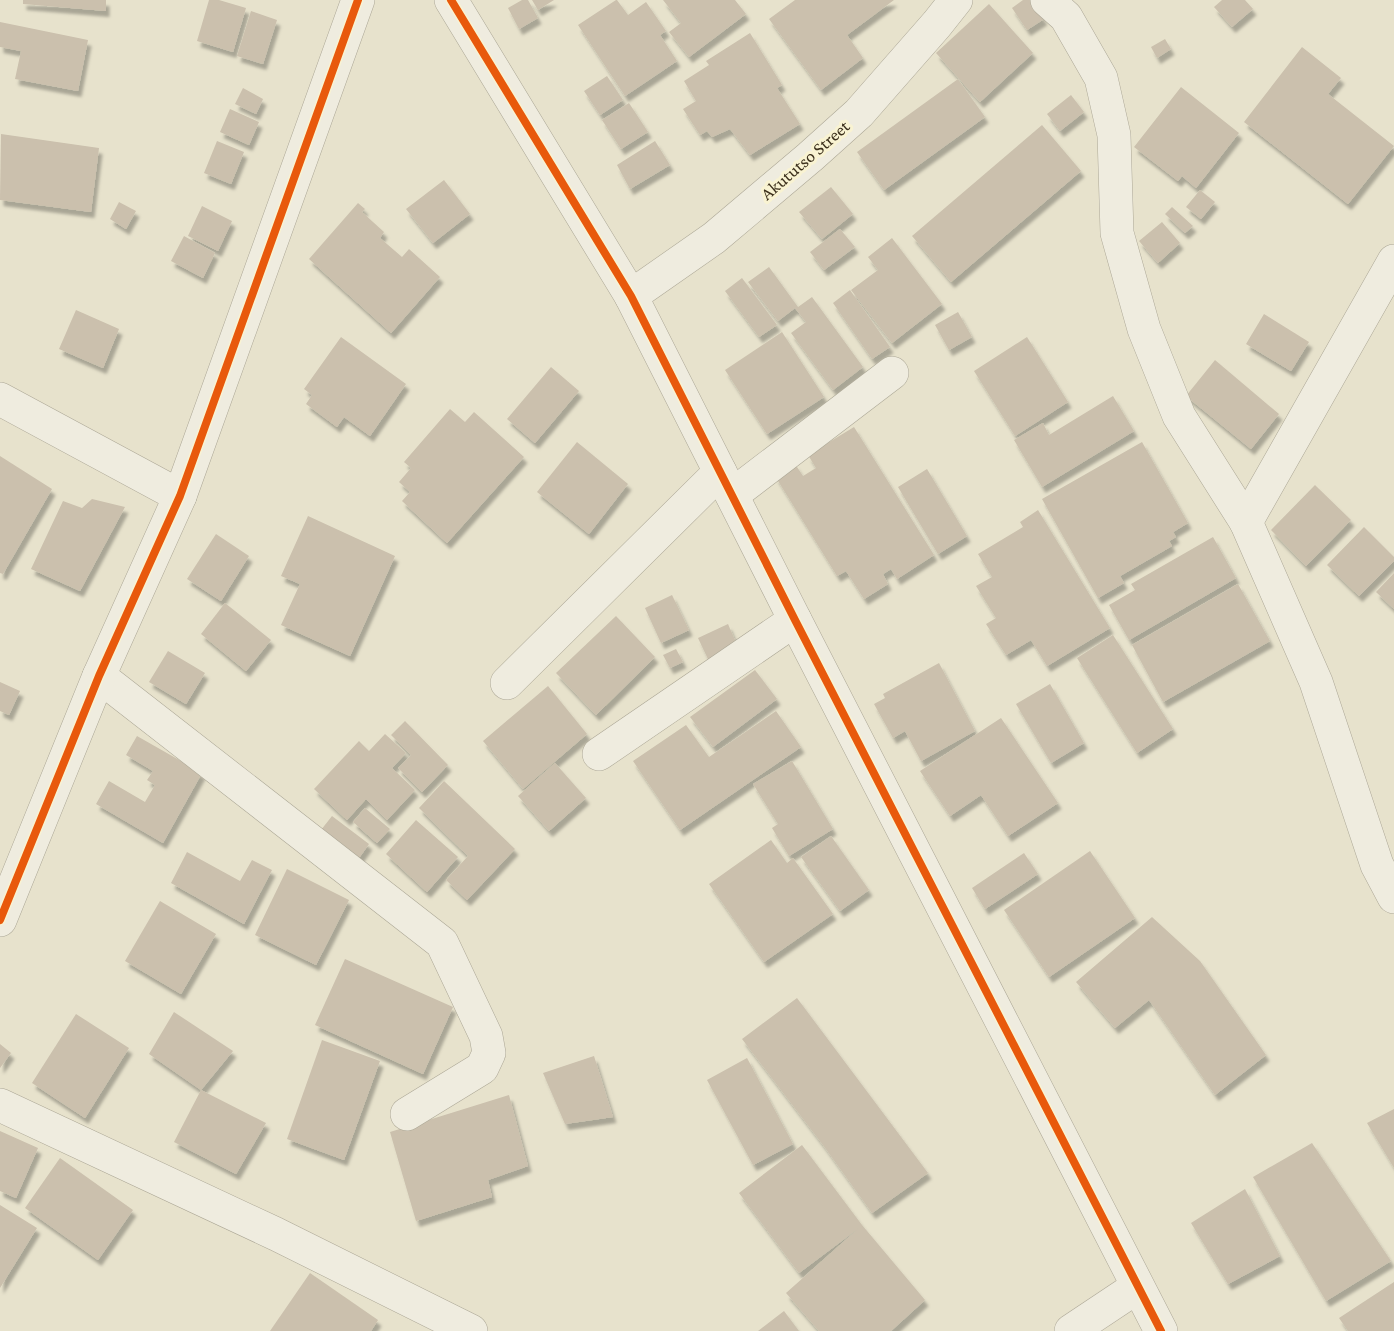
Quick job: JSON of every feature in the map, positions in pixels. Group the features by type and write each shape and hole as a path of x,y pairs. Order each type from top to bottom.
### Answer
{"street":[{"path":"0,920 99,676 180,496 358,0"},
{"path":"451,0 631,296 1161,1331"},
{"name":"Akututso Street","path":"631,296 714,238 810,157 859,112 957,0"},
{"path":"1047,0 1066,17 1101,78 1114,135 1117,233 1144,329 1179,416 1246,522 1316,682 1377,865 1394,897"},
{"path":"1246,522 1394,261"},
{"path":"507,683 726,483 892,373"},
{"path":"0,399 180,496"},
{"path":"599,754 795,620"},
{"path":"99,676 442,943 486,1036 489,1053 482,1068 407,1114"},
{"path":"0,1106 276,1234 471,1331"},
{"path":"1071,1331 1137,1287"}],"building":[{"path":"23,0 106,0 106,11 23,4"},
{"path":"209,0 219,0 246,8 233,52 197,41"},
{"path":"522,0 528,0 538,18 519,29 508,8"},
{"path":"532,0 554,0 538,10"},
{"path":"616,0 628,15 646,2 666,31 660,35 677,61 625,96 578,25"},
{"path":"663,0 735,0 746,14 689,57 669,32 681,23"},
{"path":"795,0 894,0 847,35 863,58 821,90 769,19"},
{"path":"1023,0 1030,0 1044,19 1027,30 1012,8"},
{"path":"1222,0 1245,0 1253,9 1232,27 1214,7"},
{"path":"989,4 1033,53 980,102 936,53"},
{"path":"251,11 277,20 263,64 237,56"},
{"path":"0,22 88,40 78,91 15,79 21,51 0,47"},
{"path":"750,33 782,85 777,88 800,124 750,155 730,129 712,137 707,131 700,135 683,109 696,101 684,81 709,65 706,61"},
{"path":"1165,39 1171,49 1157,58 1151,47"},
{"path":"1302,47 1341,78 1328,94 1394,146 1348,204 1244,122"},
{"path":"607,76 623,100 600,115 584,91"},
{"path":"958,79 985,117 884,190 857,152"},
{"path":"1181,87 1239,133 1196,188 1182,176 1178,181 1134,147"},
{"path":"243,88 263,99 256,114 235,104"},
{"path":"1071,95 1084,112 1060,131 1047,114"},
{"path":"629,103 648,132 621,149 602,120"},
{"path":"230,109 259,122 249,145 220,132"},
{"path":"1042,125 1081,171 951,282 912,236"},
{"path":"1,134 99,148 91,212 0,200"},
{"path":"217,141 244,152 231,184 204,173"},
{"path":"655,141 670,165 630,189 617,165"},
{"path":"444,180 470,214 433,243 406,209"},
{"path":"831,187 853,214 822,239 799,212"},
{"path":"1200,190 1215,202 1201,219 1186,207"},
{"path":"119,202 136,211 126,229 110,219"},
{"path":"358,203 365,209 362,212 384,232 380,238 402,257 409,249 440,277 391,333 309,259"},
{"path":"202,206 232,221 218,251 188,236"},
{"path":"1172,207 1193,226 1185,233 1165,214"},
{"path":"1162,222 1180,243 1158,263 1139,241"},
{"path":"840,229 855,247 824,270 810,252"},
{"path":"184,236 215,253 203,278 171,261"},
{"path":"892,238 942,304 892,343 851,290 878,270 868,257"},
{"path":"769,267 798,307 812,297 863,367 833,390 791,333 806,322 795,308 778,321 748,282"},
{"path":"742,278 777,325 759,337 725,291"},
{"path":"850,290 890,347 872,359 833,303"},
{"path":"76,310 119,329 103,368 59,349"},
{"path":"958,312 972,337 949,350 935,325"},
{"path":"1264,314 1309,342 1291,371 1246,344"},
{"path":"782,332 824,397 767,434 725,370"},
{"path":"341,337 406,384 370,436 344,417 337,427 306,404 312,395 304,389"},
{"path":"1027,337 1068,402 1015,436 974,371"},
{"path":"1215,360 1279,414 1251,449 1186,396"},
{"path":"551,367 579,391 535,443 507,419"},
{"path":"1113,396 1134,431 1042,487 1014,440 1043,423 1049,435"},
{"path":"450,409 465,422 474,412 524,457 447,543 402,501 410,492 399,482 411,468 404,462"},
{"path":"854,427 934,555 897,579 891,569 883,574 888,584 864,599 846,571 837,576 775,476 795,464 803,476 816,468 808,455"},
{"path":"577,442 628,484 589,534 537,492"},
{"path":"1142,442 1188,523 1173,532 1176,537 1169,541 1172,546 1120,576 1124,583 1098,598 1042,499"},
{"path":"0,456 52,489 3,574 0,573"},
{"path":"927,469 967,536 938,554 898,487"},
{"path":"1315,485 1351,520 1306,566 1271,530"},
{"path":"92,499 125,507 80,591 31,569 63,501 82,508"},
{"path":"1038,510 1110,628 1047,666 1031,640 1006,655 986,624 996,618 976,586 992,577 978,554 1023,527 1020,522"},
{"path":"308,516 395,556 350,656 281,625 300,584 281,576"},
{"path":"1364,527 1394,557 1394,561 1359,596 1327,565"},
{"path":"216,534 249,556 221,601 187,579"},
{"path":"1213,537 1236,578 1129,640 1109,605 1135,590 1131,584"},
{"path":"1394,573 1394,609 1376,592"},
{"path":"1238,584 1270,641 1163,702 1132,645"},
{"path":"672,595 689,630 661,643 645,608"},
{"path":"225,603 271,640 246,671 201,634"},
{"path":"616,616 655,657 596,715 556,673"},
{"path":"728,624 737,645 708,659 698,638"},
{"path":"1113,635 1173,729 1137,753 1077,658"},
{"path":"676,649 683,662 670,668 663,655"},
{"path":"168,651 205,673 186,704 149,682"},
{"path":"939,663 975,731 921,761 905,731 893,738 874,704 885,698 883,694"},
{"path":"755,670 777,699 713,747 690,717"},
{"path":"0,682 20,691 9,715 0,711"},
{"path":"1050,684 1084,743 1051,763 1016,704"},
{"path":"548,686 587,734 523,789 483,741"},
{"path":"776,711 801,747 680,830 633,761 686,725 709,757"},
{"path":"1001,718 1058,803 1008,836 981,795 950,816 920,771"},
{"path":"405,721 448,765 422,792 398,768 411,755 391,735"},
{"path":"385,734 406,753 392,768 415,790 387,820 366,799 347,820 314,789 359,741 369,751"},
{"path":"137,736 202,773 163,843 96,804 109,781 145,802 155,785 147,780 153,771 126,755"},
{"path":"792,761 833,829 789,856 772,828 778,824 753,784"},
{"path":"555,763 586,798 549,831 518,796"},
{"path":"444,781 515,849 467,900 446,880 468,856 419,808"},
{"path":"365,808 390,829 377,843 353,822"},
{"path":"332,816 369,844 359,858 321,830"},
{"path":"416,820 458,857 427,892 386,854"},
{"path":"831,836 869,890 840,911 801,857"},
{"path":"771,840 787,863 793,858 833,914 764,962 709,884"},
{"path":"1090,851 1135,918 1049,977 1004,910"},
{"path":"187,852 240,881 252,860 272,870 244,924 171,883"},
{"path":"1024,853 1038,874 985,909 972,888"},
{"path":"287,869 349,900 316,965 255,935"},
{"path":"160,901 216,934 181,994 125,961"},
{"path":"1152,917 1200,961 1266,1055 1215,1095 1149,1000 1115,1028 1076,982"},
{"path":"345,959 453,1007 423,1074 315,1025"},
{"path":"797,998 928,1173 872,1213 742,1039"},
{"path":"174,1012 233,1051 201,1090 149,1054"},
{"path":"76,1014 129,1048 85,1118 32,1083"},
{"path":"322,1040 380,1061 344,1160 287,1139"},
{"path":"0,1044 11,1053 0,1068"},
{"path":"594,1056 613,1117 565,1124 543,1073"},
{"path":"747,1058 793,1144 753,1165 707,1080"},
{"path":"201,1090 266,1123 236,1174 174,1142"},
{"path":"509,1095 528,1166 488,1180 492,1197 416,1221 390,1132"},
{"path":"1394,1109 1394,1168 1367,1123"},
{"path":"0,1131 38,1148 16,1198 0,1191"},
{"path":"1312,1143 1391,1261 1326,1301 1253,1177"},
{"path":"802,1145 862,1225 925,1300 891,1331 819,1331 786,1293 859,1228 799,1273 739,1193"},
{"path":"60,1158 133,1210 98,1260 25,1208"},
{"path":"1245,1189 1280,1256 1228,1284 1191,1223"},
{"path":"0,1205 37,1228 0,1288"},
{"path":"310,1273 378,1320 371,1331 270,1331"},
{"path":"1394,1282 1394,1331 1348,1331 1339,1318"},
{"path":"784,1311 799,1331 758,1331"}],"cycle path":[{"path":"0,920 99,676 180,496 358,0"},
{"path":"451,0 631,296 1161,1331"}]}
